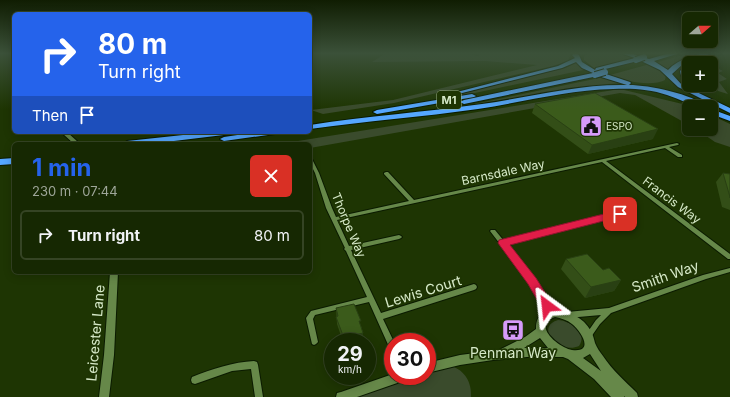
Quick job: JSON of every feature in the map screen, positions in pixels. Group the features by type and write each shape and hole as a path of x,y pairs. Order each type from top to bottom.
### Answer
{"highway":[{"path":"350,115 406,105 543,72"},
{"name":"M1","path":"312,122 458,98 593,72 607,72"},
{"name":"M1","path":"312,127 486,98 593,72"},
{"path":"597,72 606,76 636,84"},
{"path":"660,72 666,79 688,91 730,110"},
{"path":"360,120 485,106 609,85 646,84 666,79 671,72"},
{"path":"646,84 674,91 694,100"},
{"path":"581,90 613,86 646,88 677,95 688,100"},
{"path":"702,92 730,110"},
{"path":"718,111 730,118"},
{"path":"718,114 730,118"},
{"path":"144,142 214,134"},
{"path":"196,142 260,134"},
{"path":"0,156 12,155"},
{"path":"0,162 12,161"}],"street":[{"path":"66,134 76,142"},
{"name":"Barnsdale Way","path":"334,219 677,144"},
{"path":"665,146 680,156"},
{"name":"Francis Way","path":"602,160 730,257"},
{"name":"Thorpe Way","path":"312,163 347,249 386,333"},
{"path":"386,173 412,202"},
{"path":"503,243 620,214"},
{"path":"493,231 535,286 552,314"},
{"path":"347,249 399,237"},
{"name":"Smith Way","path":"566,315 609,311 705,277 730,270"},
{"name":"Leicester Lane","path":"104,397 109,355 114,274"},
{"name":"Lewis Court","path":"379,317 474,288"},
{"path":"314,342 309,318 313,313 370,299"},
{"name":"Smith Way","path":"590,339 598,322 609,311"},
{"path":"619,397 598,375 548,343 541,330 541,323 544,318 552,314 566,315 582,324 590,339 598,360 616,381 633,397"},
{"path":"499,353 526,342 536,336 541,330"},
{"path":"436,365 499,353 539,352 579,355 589,348 590,339"},
{"path":"195,380 235,367 254,364 259,397"},
{"path":"341,397 384,382"}],"green space":[{"path":"510,72 529,72 394,103 323,114 312,110 393,100"},
{"path":"551,72 576,72 456,97 455,95"},
{"path":"623,72 662,72 666,75 665,80 645,83 630,81 610,75"},
{"path":"718,73 727,79 719,82 728,94 718,91"},
{"path":"604,77 623,83 608,84 475,106 474,104"},
{"path":"620,89 682,104 682,121 635,95 620,93 312,148 312,142 286,142"},
{"path":"718,118 730,124 730,147 715,142 706,136 718,136"},
{"path":"558,320 573,325 577,328 581,337 579,346 571,348 564,347 557,344 552,339 548,328 551,323"},
{"path":"451,366 464,374 469,382 471,397 343,397 384,384 436,385 436,369"}],"building":[{"name":"ESPO","path":"595,93 658,129 592,145 535,104"},
{"path":"723,173 730,174 730,197"},
{"path":"587,254 603,270 609,268 621,280 591,287 566,259"},
{"path":"354,304 361,321 359,321 363,333 342,333 336,317 338,316 336,308"}],"place":[{"name":"ESPO","path":"591,126"},
{"name":"Penman Way","path":"513,330"}],"route":[{"path":"547,306 532,281 503,243 620,214"}]}
